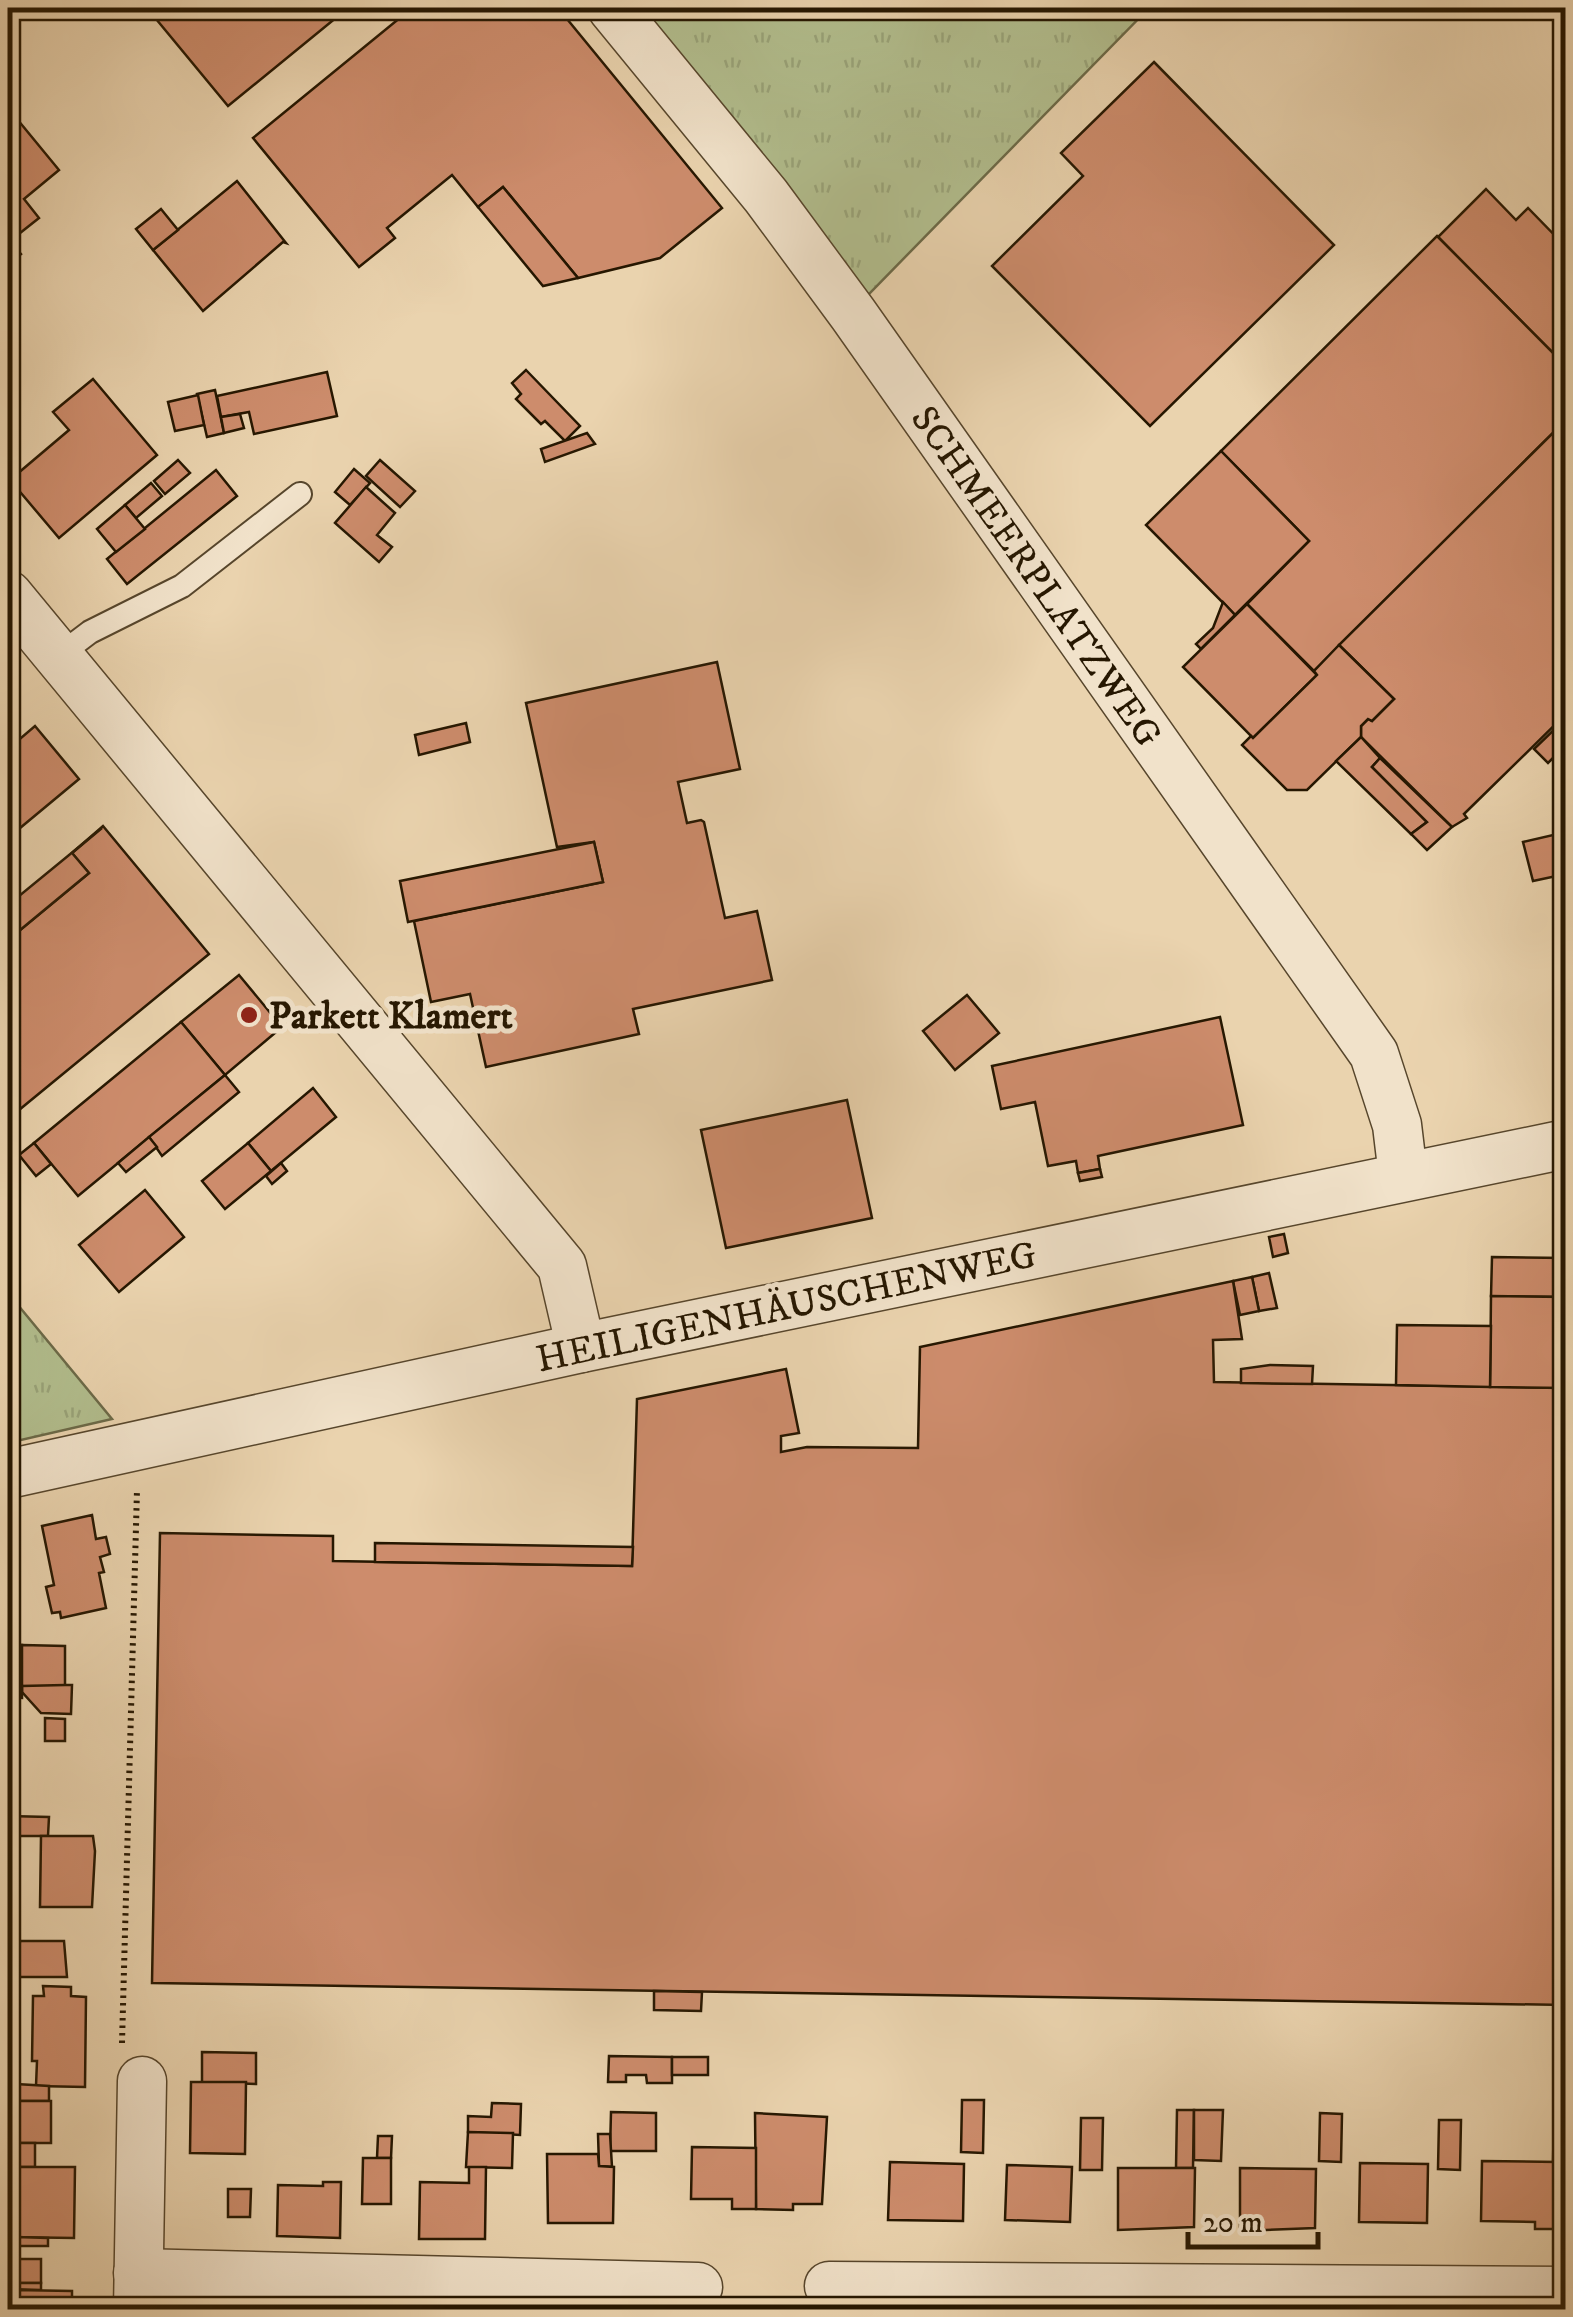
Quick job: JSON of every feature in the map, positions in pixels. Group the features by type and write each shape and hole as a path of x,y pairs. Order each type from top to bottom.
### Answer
{"street":[{"name":"SCHMEERPLATZWEG","path":"612,8 766,196 853,314 1374,1054 1397,1126 1402,1176"},
{"path":"8,595 562,1266 582,1348"},
{"name":"HEILIGENHÄUSCHENWEG","path":"8,1474 582,1348 1566,1144"},
{"path":"142,2081 138,2292 698,2287"},
{"path":"829,2286 1434,2299 1566,2291"}],"lane":[{"path":"57,657 90,632 182,586 300,494"}],"path":[{"path":"138,1445 122,2060 142,2081"}],"green space":[{"path":"636,8 1149,8 865,298"},
{"path":"8,1293 112,1419 8,1443"}],"building":[{"path":"147,8 348,8 228,106"},
{"path":"412,8 558,8 722,208 660,258 578,278 503,187 478,207 452,175 387,228 395,238 359,267 253,138"},
{"path":"1154,62 1334,245 1150,426 992,266 1083,176 1061,153"},
{"path":"8,108 59,170 24,199 39,218 10,241 21,254 8,265"},
{"path":"237,181 286,243 203,311 153,250"},
{"path":"503,187 578,278 543,286 478,207"},
{"path":"1486,189 1516,220 1528,208 1566,247 1566,366 1438,237"},
{"path":"161,209 178,230 153,250 136,229"},
{"path":"1437,236 1566,366 1566,420 1314,671 1247,604 1309,541 1221,451"},
{"path":"526,370 580,426 565,441 516,399 521,394 512,383"},
{"path":"327,372 337,416 254,434 249,412 221,417 217,396"},
{"path":"93,379 157,455 59,538 10,480 69,430 53,412"},
{"path":"215,390 224,433 207,437 197,394"},
{"path":"198,395 204,425 175,431 168,402"},
{"path":"240,414 244,428 224,433 221,417"},
{"path":"1566,420 1566,714 1464,814 1467,818 1452,827 1361,737 1361,726 1368,719 1372,721 1394,699 1339,645"},
{"path":"587,433 595,444 545,462 541,449"},
{"path":"1221,451 1309,541 1235,615 1146,525"},
{"path":"178,460 190,473 165,494 154,481"},
{"path":"380,460 415,491 400,507 366,476"},
{"path":"354,469 370,483 350,505 335,492"},
{"path":"216,470 237,496 127,584 107,559"},
{"path":"151,483 162,496 136,518 125,505"},
{"path":"366,487 395,513 377,535 392,547 379,562 335,523"},
{"path":"125,505 145,529 116,552 97,529"},
{"path":"1223,602 1235,615 1201,649 1196,644 1213,628"},
{"path":"1247,604 1317,675 1253,738 1183,667"},
{"path":"1339,645 1394,699 1372,721 1368,719 1361,726 1361,737 1307,790 1287,790 1242,745 1317,675 1314,671"},
{"path":"717,662 740,769 678,782 687,823 704,822 725,918 757,911 772,980 633,1009 639,1034 486,1067 470,994 431,1002 414,921 603,882 594,842 557,847 526,703"},
{"path":"1563,721 1566,745 1548,763 1534,749"},
{"path":"466,723 470,742 419,755 415,735"},
{"path":"35,726 79,779 8,838 8,749"},
{"path":"1361,737 1380,758 1372,767 1427,822 1411,834 1336,761"},
{"path":"1380,758 1452,827 1427,850 1411,834 1427,822 1372,767"},
{"path":"103,826 209,954 8,1119 8,940 89,873 72,853"},
{"path":"102,828 72,853 89,873 8,940 8,905"},
{"path":"1566,832 1566,874 1533,881 1523,842"},
{"path":"594,842 603,882 408,922 400,881"},
{"path":"239,975 282,1027 225,1075 181,1022"},
{"path":"967,995 999,1033 955,1070 923,1031"},
{"path":"1220,1017 1243,1125 1098,1156 1100,1169 1078,1173 1076,1161 1048,1166 1035,1102 1001,1109 992,1066"},
{"path":"181,1022 225,1075 78,1196 34,1143"},
{"path":"225,1075 239,1092 162,1156 149,1137"},
{"path":"313,1088 336,1117 271,1171 248,1143"},
{"path":"847,1100 872,1218 726,1248 701,1130"},
{"path":"149,1137 157,1147 126,1172 118,1163"},
{"path":"34,1143 51,1164 36,1176 19,1155"},
{"path":"248,1143 271,1171 225,1209 202,1181"},
{"path":"281,1163 287,1171 272,1184 266,1176"},
{"path":"1100,1169 1102,1177 1080,1181 1078,1173"},
{"path":"145,1190 184,1237 119,1292 79,1245"},
{"path":"1284,1234 1288,1253 1273,1257 1269,1237"},
{"path":"1492,1257 1566,1258 1566,1297 1491,1296"},
{"path":"1269,1273 1277,1308 1259,1311 1252,1277"},
{"path":"1252,1277 1259,1311 1240,1315 1233,1281"},
{"path":"1233,1281 1242,1339 1213,1340 1214,1382 1566,1388 1566,2005 152,1983 160,1533 333,1536 333,1561 632,1566 637,1399 786,1369 799,1433 781,1436 781,1452 807,1447 918,1448 920,1347"},
{"path":"1491,1296 1566,1297 1566,1388 1490,1387"},
{"path":"1397,1325 1491,1326 1490,1387 1396,1385"},
{"path":"1313,1366 1312,1384 1241,1383 1241,1369"},
{"path":"92,1515 96,1539 106,1537 110,1554 100,1557 106,1608 61,1618 60,1612 52,1613 46,1587 54,1585 42,1526"},
{"path":"375,1543 633,1547 632,1566 375,1562"},
{"path":"8,1645 22,1645 22,1686 8,1686"},
{"path":"22,1645 65,1646 65,1687 22,1686"},
{"path":"72,1685 71,1714 41,1713 22,1692 22,1686"},
{"path":"8,1686 22,1686 22,1698 8,1697"},
{"path":"45,1718 65,1719 65,1741 45,1741"},
{"path":"8,1816 49,1817 48,1836 8,1836"},
{"path":"41,1836 93,1836 92,1907 40,1907"},
{"path":"20,1941 64,1941 67,1977 17,1977"},
{"path":"43,1986 71,1987 71,1996 86,1997 85,2087 36,2086 37,2061 32,2061 33,1996 44,1996"},
{"path":"654,1991 702,1992 701,2011 654,2010"},
{"path":"202,2052 256,2053 256,2084 202,2082"},
{"path":"609,2056 672,2057 672,2083 647,2083 646,2075 626,2075 626,2082 608,2082"},
{"path":"672,2057 708,2057 708,2075 672,2075"},
{"path":"1555,2068 1566,2068 1564,2112 1554,2112"},
{"path":"191,2082 246,2082 245,2154 190,2153"},
{"path":"16,2084 49,2086 49,2101 15,2101"},
{"path":"962,2100 984,2100 983,2153 961,2152"},
{"path":"15,2101 51,2101 51,2143 15,2143"},
{"path":"492,2103 521,2104 520,2135 468,2132 468,2116 491,2117"},
{"path":"1177,2110 1194,2110 1193,2168 1176,2168"},
{"path":"1194,2110 1223,2110 1221,2161 1194,2160"},
{"path":"611,2112 656,2113 656,2151 610,2151"},
{"path":"1554,2112 1566,2112 1566,2164 1553,2162"},
{"path":"755,2113 827,2117 822,2204 793,2204 793,2210 756,2209"},
{"path":"1320,2113 1342,2114 1341,2162 1319,2161"},
{"path":"1081,2118 1103,2118 1102,2170 1080,2170"},
{"path":"1439,2120 1461,2120 1460,2170 1438,2169"},
{"path":"8,2122 15,2122 15,2143 8,2143"},
{"path":"468,2132 513,2133 512,2168 466,2167"},
{"path":"598,2134 610,2134 612,2167 599,2166"},
{"path":"378,2136 392,2136 391,2158 377,2158"},
{"path":"8,2143 35,2143 35,2167 8,2167"},
{"path":"692,2147 756,2148 756,2209 732,2209 732,2199 691,2199"},
{"path":"547,2154 598,2154 599,2166 614,2167 613,2223 548,2223"},
{"path":"363,2158 391,2158 391,2204 362,2204"},
{"path":"1482,2161 1558,2162 1557,2229 1535,2229 1535,2222 1481,2221"},
{"path":"890,2162 964,2164 963,2221 888,2220"},
{"path":"1360,2163 1428,2164 1427,2223 1359,2222"},
{"path":"1007,2165 1072,2167 1070,2222 1005,2220"},
{"path":"8,2167 75,2167 74,2238 8,2237"},
{"path":"469,2167 486,2167 485,2239 419,2239 420,2182 469,2183"},
{"path":"1118,2168 1195,2168 1194,2227 1118,2230"},
{"path":"1240,2168 1316,2169 1315,2228 1240,2231"},
{"path":"323,2182 341,2182 340,2238 277,2236 278,2185 323,2186"},
{"path":"228,2189 251,2189 250,2217 228,2217"},
{"path":"16,2237 48,2238 48,2246 16,2246"},
{"path":"8,2259 41,2259 41,2283 8,2283"},
{"path":"8,2283 41,2283 41,2290 8,2289"},
{"path":"14,2290 72,2291 72,2310 13,2310"}],"place":[{"name":"Parkett Klamert","path":"249,1015"}]}
